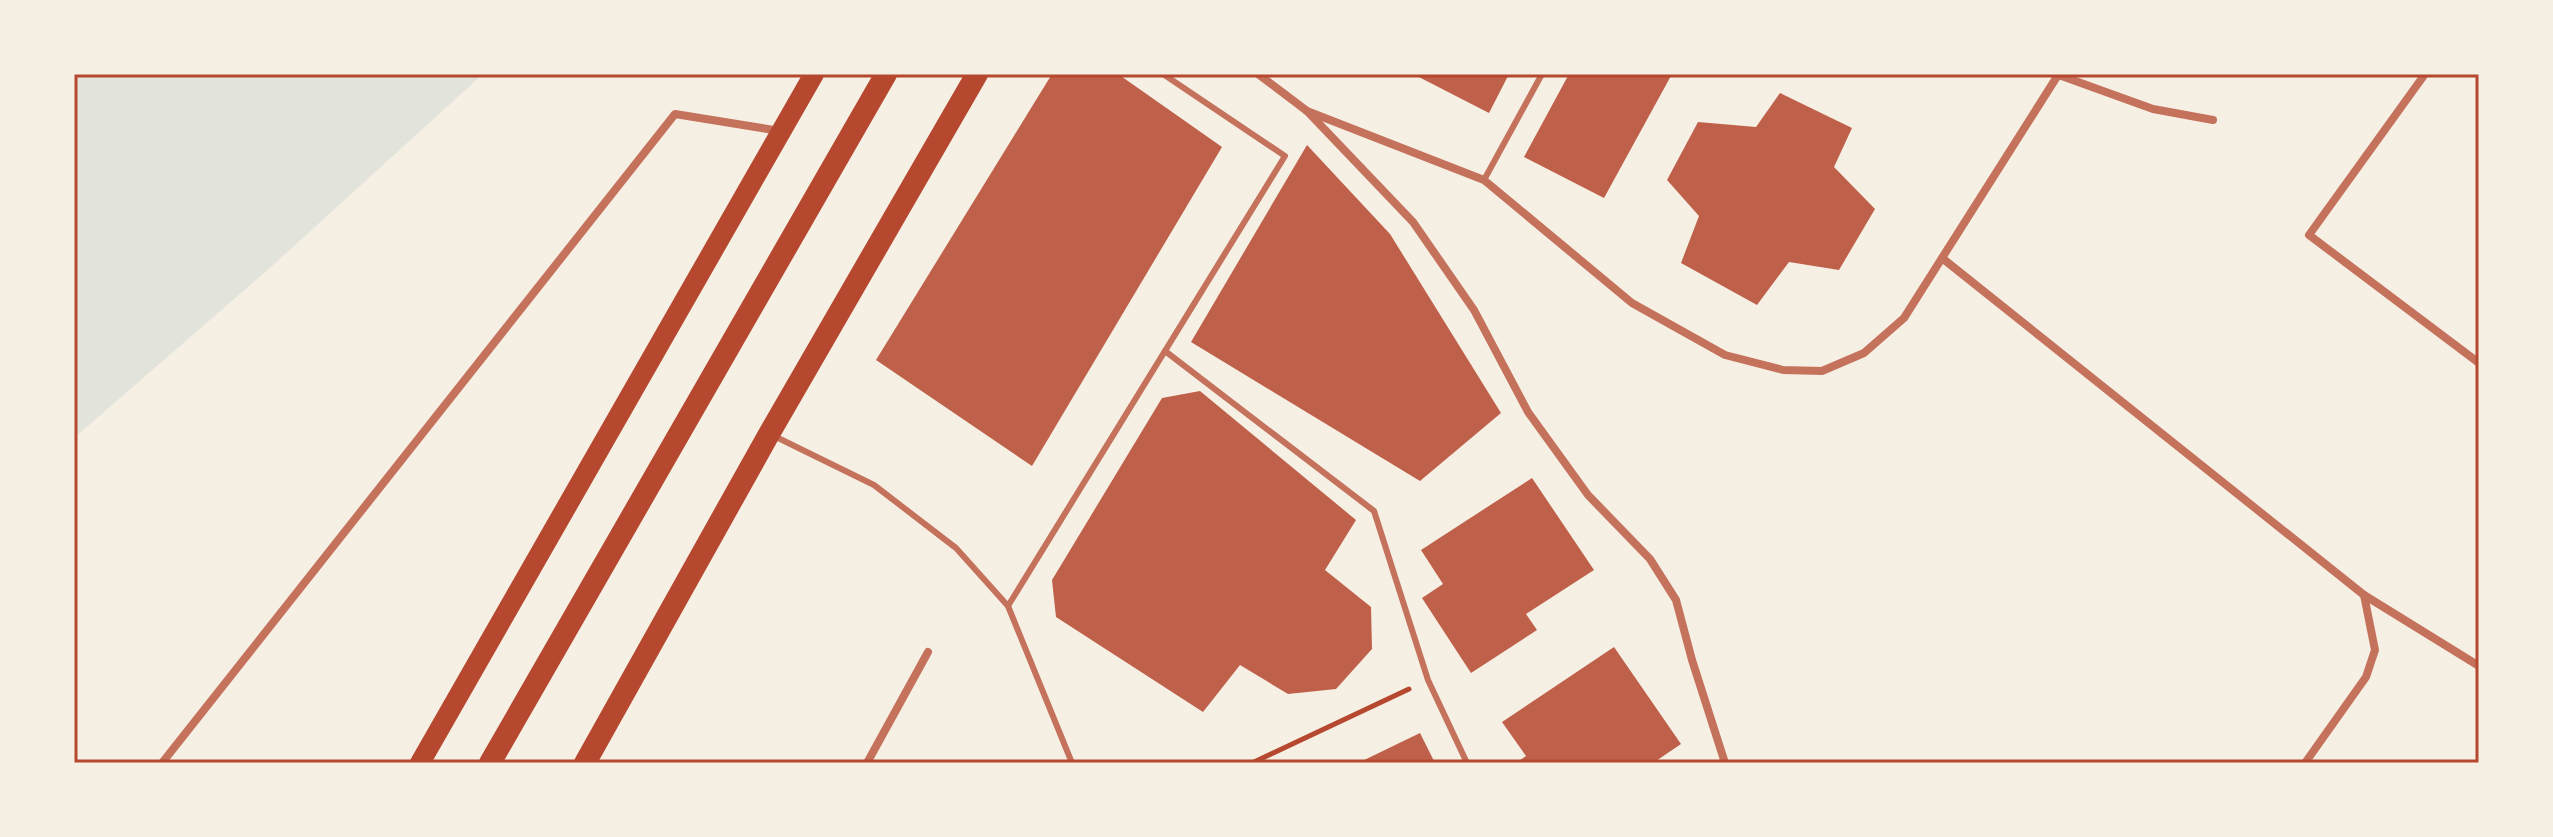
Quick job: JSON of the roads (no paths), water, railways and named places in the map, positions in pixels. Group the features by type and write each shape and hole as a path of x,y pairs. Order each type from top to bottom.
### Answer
{"highway":[{"path":"490,763 886,74"},
{"path":"585,763 769,434 977,74"}],"main road":[{"path":"420,763 814,74"}],"street":[{"path":"1258,74 1307,111 1413,222 1474,310 1528,412 1588,495 1650,559 1676,600 1725,763"},
{"path":"2425,74 2309,235 2479,363"},
{"path":"1307,111 1484,180 1632,303 1725,355 1783,370 1822,371 1864,353 1904,318 2057,75 2153,109 2213,120"},
{"path":"162,763 675,114 781,131"},
{"path":"1942,258 2364,595 2479,666"},
{"path":"2305,763 2366,677 2375,650 2364,595"},
{"path":"867,763 928,652"}],"lane":[{"path":"1008,606 1285,156 1163,74"},
{"path":"1484,180 1542,74"},
{"path":"1165,351 1374,511 1428,680 1467,763"},
{"path":"769,434 874,485 956,548 1008,606 1072,763"}]}
